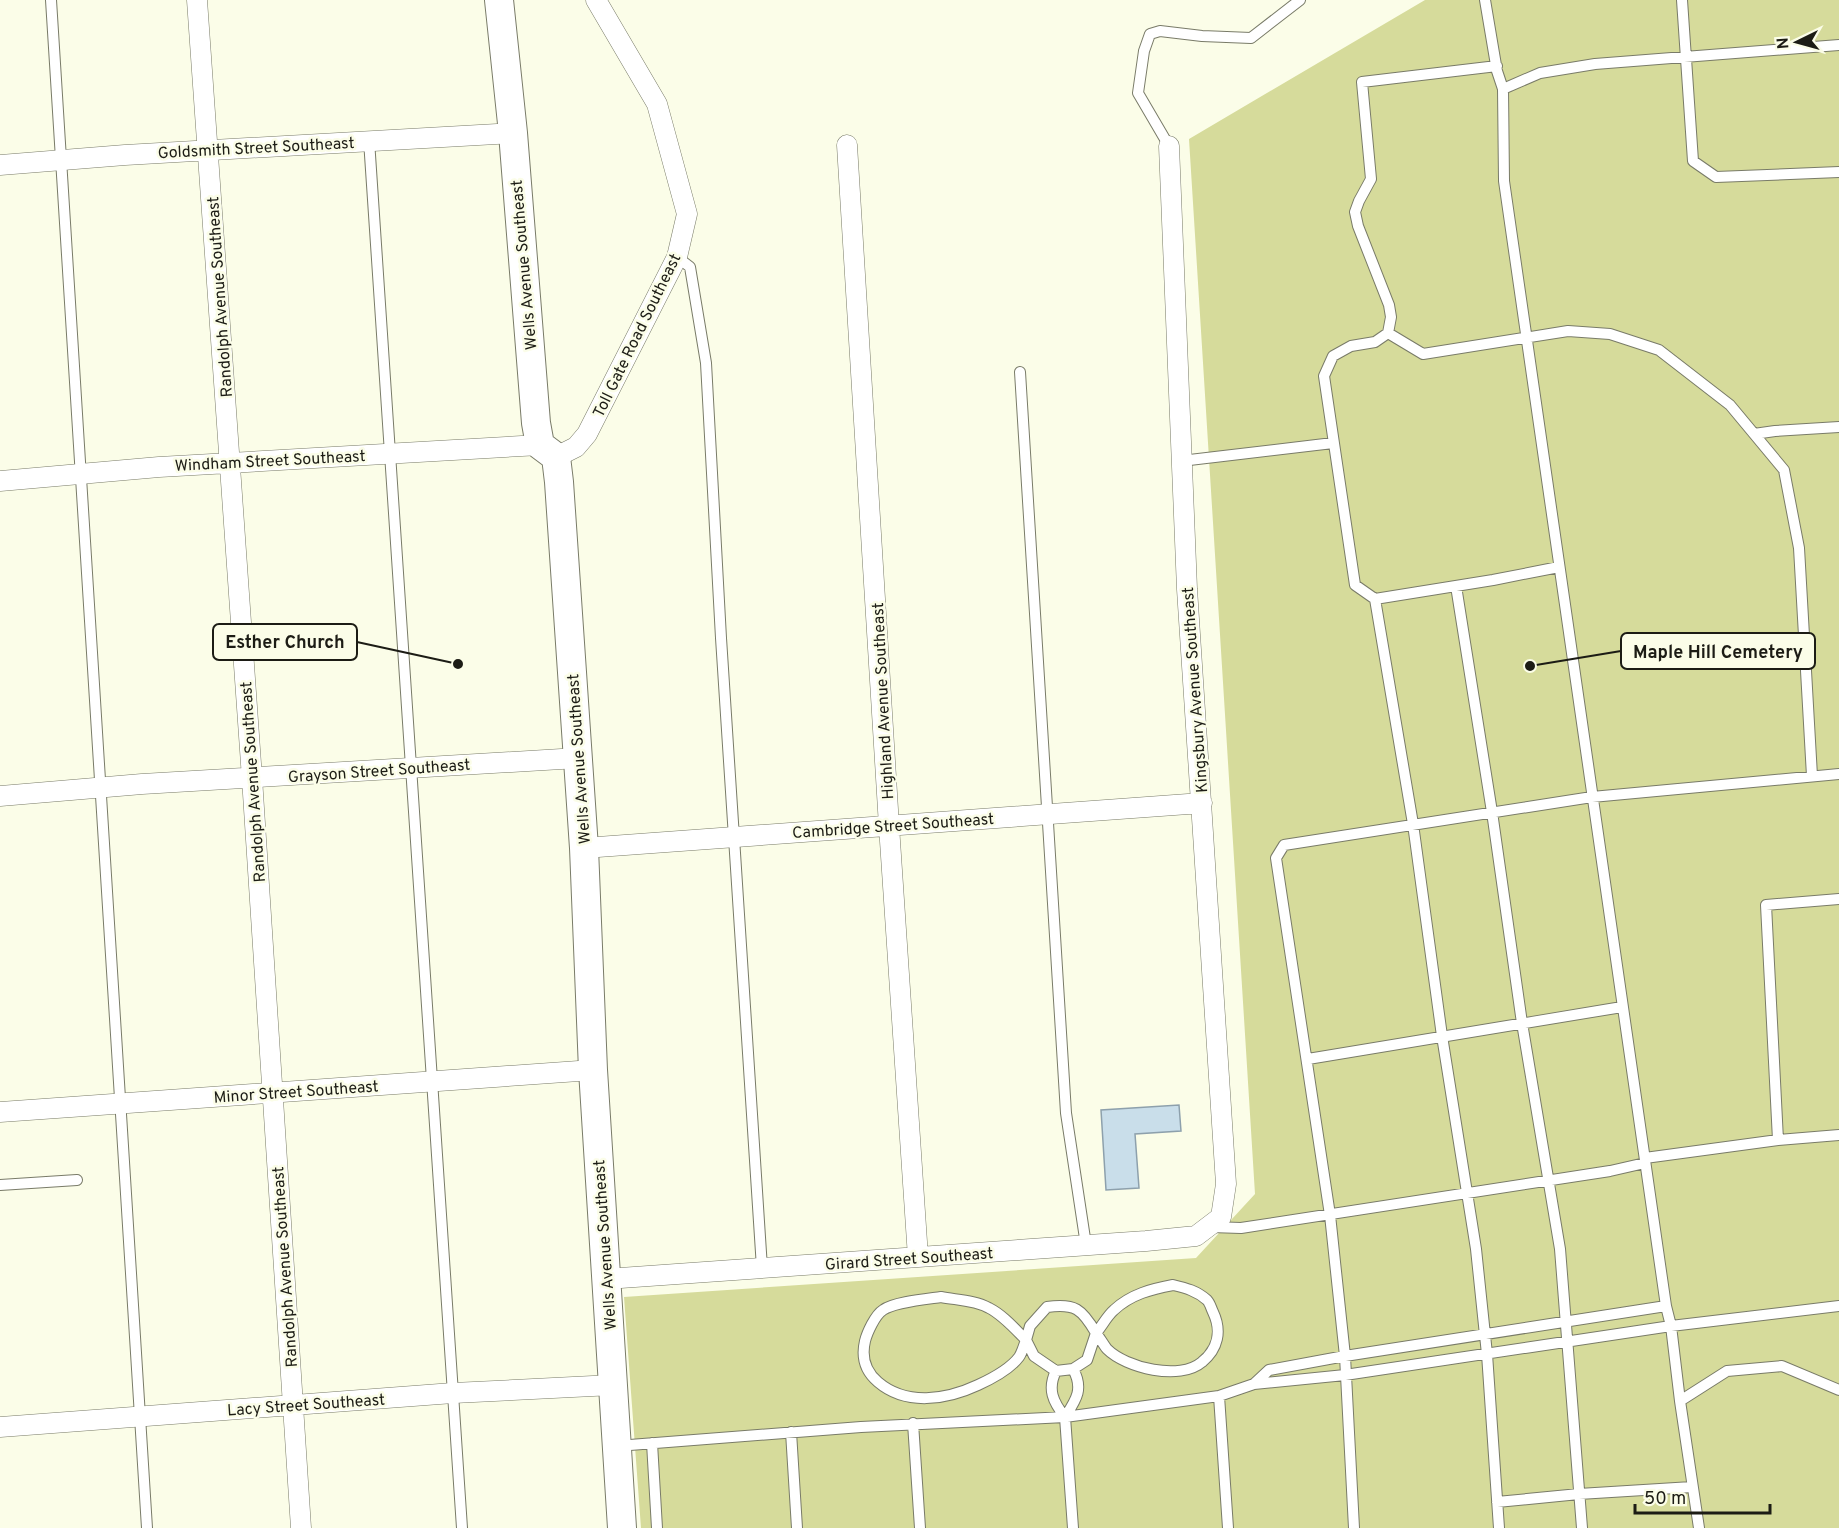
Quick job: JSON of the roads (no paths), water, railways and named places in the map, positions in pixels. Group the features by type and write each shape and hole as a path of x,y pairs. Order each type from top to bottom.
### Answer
{"street":[{"name":"Randolph Avenue Southeast","path":"197,0 252,778 301,1528"},
{"name":"Wells Avenue Southeast","path":"499,0 513,133 536,423 548,451 560,494 584,848 593,1070 622,1528"},
{"name":"Toll Gate Road Southeast","path":"548,451 576,447 587,434 677,257 687,214 657,104 596,0"},
{"name":"Goldsmith Street Southeast","path":"0,165 208,150 513,133"},
{"name":"Highland Avenue Southeast","path":"847,145 918,1257"},
{"name":"Kingsbury Avenue Southeast","path":"1169,146 1186,589 1226,1184 1221,1217 1208,1226"},
{"name":"Windham Street Southeast","path":"0,481 390,453 548,451"},
{"name":"Grayson Street Southeast","path":"0,796 578,758"},
{"name":"Cambridge Street Southeast","path":"584,848 1202,803"},
{"name":"Minor Street Southeast","path":"0,1112 593,1070"},
{"name":"Girard Street Southeast","path":"606,1279 1146,1241 1196,1236 1208,1226"},
{"name":"Lacy Street Southeast","path":"0,1427 453,1393 613,1385"}],"lane":[{"path":"51,0 147,1528"},
{"path":"1169,146 1138,93 1144,51 1150,34 1160,31 1251,38 1300,0"},
{"path":"1485,0 1503,89 1504,181 1699,1528"},
{"path":"1682,0 1693,161 1716,177 1839,172"},
{"path":"1503,89 1540,73 1595,64 1839,45"},
{"path":"1497,66 1362,82 1371,179 1359,201 1356,212 1358,226 1389,305 1391,317 1388,333 1375,342 1352,346 1333,356 1324,376 1354,585 1374,599 1559,567"},
{"path":"369,140 462,1528"},
{"path":"677,257 690,267 706,363 762,1268"},
{"path":"1388,333 1423,354 1568,331 1610,334 1659,350 1730,405 1784,470 1799,548 1812,776"},
{"path":"1020,372 1066,1113 1086,1245"},
{"path":"1754,434 1839,427"},
{"path":"1181,461 1333,443"},
{"path":"1456,586 1492,812 1522,1023 1560,1249 1582,1528"},
{"path":"1374,599 1413,824 1442,1036 1476,1249 1487,1354 1499,1528"},
{"path":"1354,1528 1345,1356 1330,1215 1276,858 1284,845 1593,796 1839,774"},
{"path":"1778,1140 1766,905 1839,899"},
{"path":"1308,1059 1622,1007"},
{"path":"1208,1226 1241,1228 1610,1171 1645,1161 1778,1140 1839,1135"},
{"path":"0,1185 77,1180"},
{"path":"1096,1333 1088,1320 1073,1307 1062,1305 1047,1307 1030,1326 1026,1340 1019,1357 997,1376 956,1394 932,1398 903,1396 886,1389 869,1374 862,1353 867,1332 883,1310 910,1301 941,1297 968,1301 989,1308 1026,1340 1034,1356 1056,1371 1073,1369 1086,1360 1096,1333 1114,1310 1130,1298 1151,1289 1173,1285 1190,1289 1208,1302 1218,1323 1218,1343 1202,1363 1179,1372 1154,1371 1131,1363 1108,1349 1096,1333"},
{"path":"1254,1384 1269,1370 1666,1306"},
{"path":"616,1446 913,1423 1065,1417 1219,1396 1254,1384 1345,1375 1671,1326 1839,1306"},
{"path":"1680,1401 1727,1371 1782,1366 1839,1390"},
{"path":"1065,1417 1076,1400 1079,1380 1073,1369"},
{"path":"1056,1371 1052,1380 1052,1392 1056,1406 1065,1417 1073,1528"},
{"path":"1219,1396 1228,1528"},
{"path":"913,1423 920,1528"},
{"path":"791,1432 797,1528"},
{"path":"652,1443 657,1528"},
{"path":"1497,1502 1692,1487"}],"place":[{"name":"Esther Church","path":"458,664"},
{"name":"Maple Hill Cemetery","path":"1530,666"}]}
